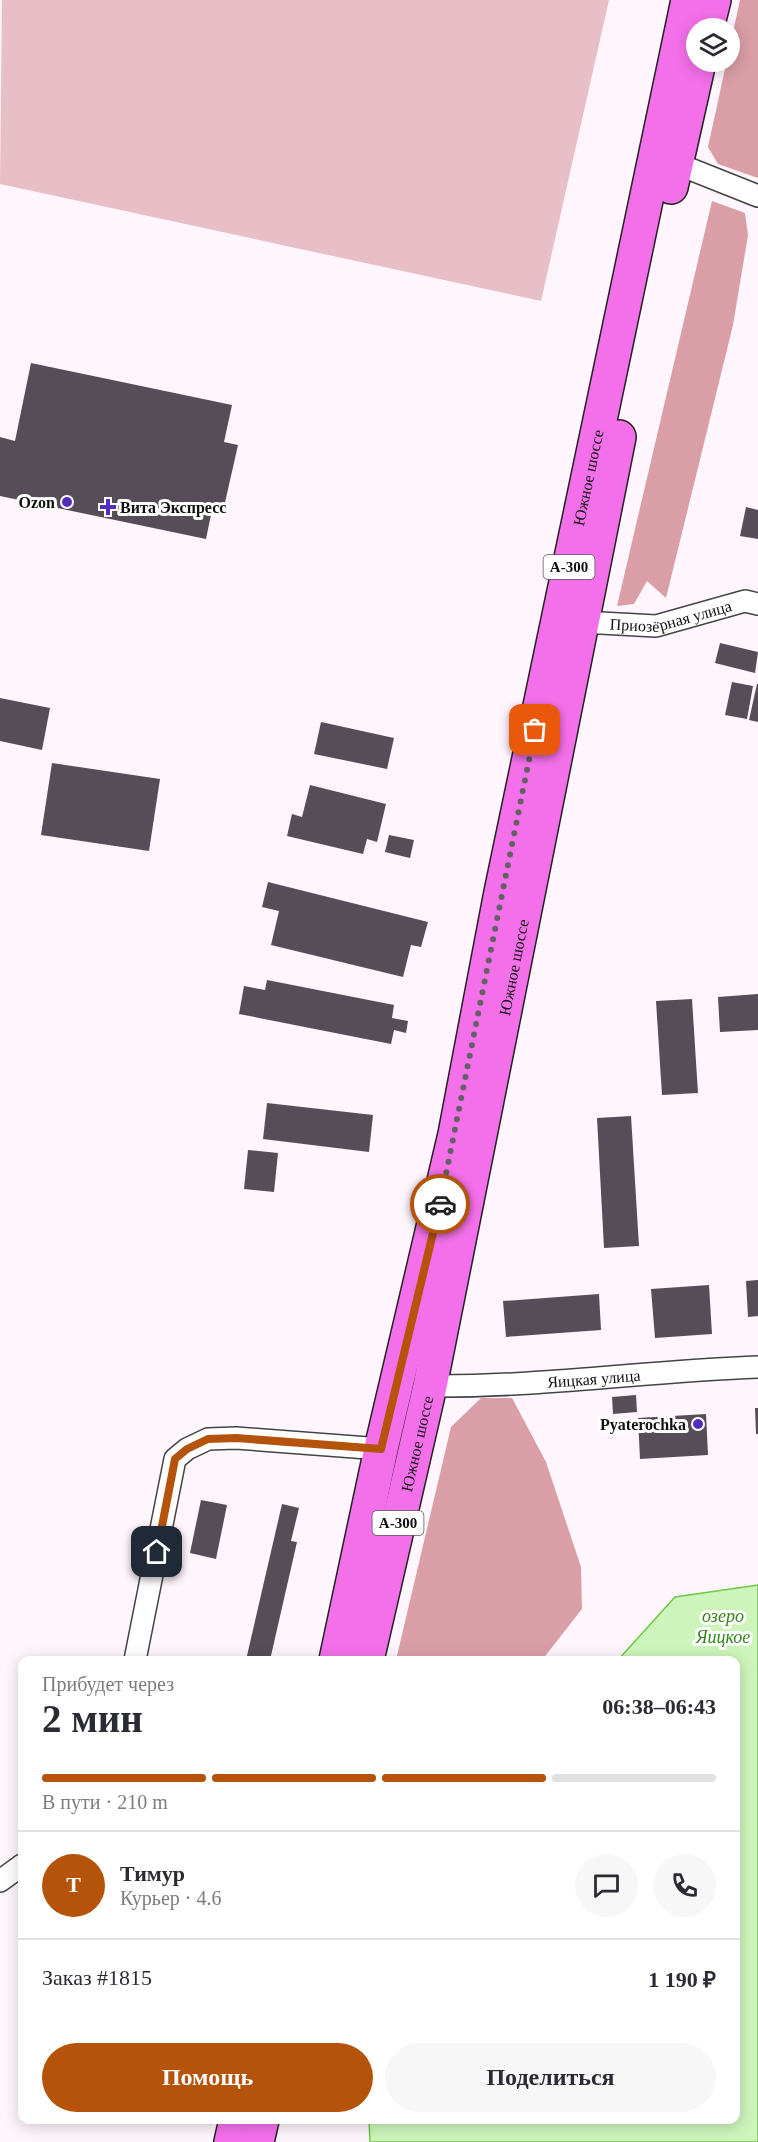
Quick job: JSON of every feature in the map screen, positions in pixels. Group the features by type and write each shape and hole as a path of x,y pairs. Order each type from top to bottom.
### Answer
{"main road":[{"name":"Южное шоссе","path":"337,1656 381,1449 455,1134 501,892 688,0"},
{"path":"710,18 714,0"},
{"name":"Южное шоссе","path":"368,1656 430,1386 675,163 697,72"},
{"path":"231,2142 235,2124"},
{"path":"257,2142 261,2124"}],"street":[{"path":"675,163 758,196"},
{"name":"Приозёрная улица","path":"582,622 656,626 745,601 758,604"},
{"name":"Яицкая улица","path":"430,1386 481,1386 672,1370 758,1368"},
{"path":"136,1656 175,1459 187,1449 208,1439 236,1438 381,1449"},
{"path":"0,1881 18,1868"}],"shaded area":[{"path":"2,0 609,0 541,301 0,184"},
{"path":"740,0 758,0 758,178 718,164 708,147 724,72 740,72 740,18 736,18"},
{"path":"712,201 745,213 748,235 733,325 666,598 647,581 634,604 617,606"},
{"path":"481,1398 512,1398 546,1462 581,1567 582,1609 545,1656 397,1656 451,1427"}],"water":[{"name":"озеро Яицкое","path":"758,1585 758,2142 370,2142 369,2124 740,2124 740,1656 622,1656 675,1597"}],"building":[{"path":"31,363 232,405 224,442 238,445 224,507 213,505 206,539 0,496 0,437 15,441"},
{"path":"746,507 758,510 758,539 740,536"},
{"path":"720,643 758,652 755,673 715,663"},
{"path":"732,682 753,686 747,719 725,715"},
{"path":"758,684 758,722 749,720"},
{"path":"0,698 50,708 42,750 0,741"},
{"path":"321,722 394,738 387,769 314,754"},
{"path":"52,763 160,779 149,851 41,835"},
{"path":"310,785 386,804 377,842 367,839 363,854 287,836 292,814 302,817"},
{"path":"389,835 414,840 410,858 385,852"},
{"path":"268,882 428,922 421,947 411,945 403,977 271,945 279,911 262,907"},
{"path":"267,980 394,1005 392,1018 408,1021 406,1033 394,1030 391,1044 239,1014 244,986 265,990"},
{"path":"758,994 758,1030 720,1032 718,997"},
{"path":"692,999 698,1093 662,1095 656,1001"},
{"path":"267,1103 373,1115 369,1152 263,1139"},
{"path":"631,1116 639,1246 604,1248 597,1118"},
{"path":"248,1150 278,1153 274,1192 244,1189"},
{"path":"758,1280 758,1316 748,1317 746,1281"},
{"path":"709,1285 712,1334 655,1338 651,1289"},
{"path":"599,1294 601,1330 506,1337 503,1301"},
{"path":"636,1395 637,1412 613,1414 612,1397"},
{"path":"755,1408 758,1408 758,1434 756,1434"},
{"path":"706,1414 708,1455 640,1459 638,1418"},
{"path":"201,1500 227,1505 216,1559 190,1553"},
{"path":"282,1504 299,1508 291,1541 297,1542 271,1656 247,1656"}],"way so far":[{"path":"440,1204 535,730"}],"place":[{"name":"Ozon","path":"67,502"},
{"name":"Вита Экспресс","path":"108,507"},
{"name":"Pyaterochka","path":"698,1424"}],"route":[{"path":"157,1552 175,1459 187,1449 208,1439 236,1438 381,1449 440,1204"}]}
